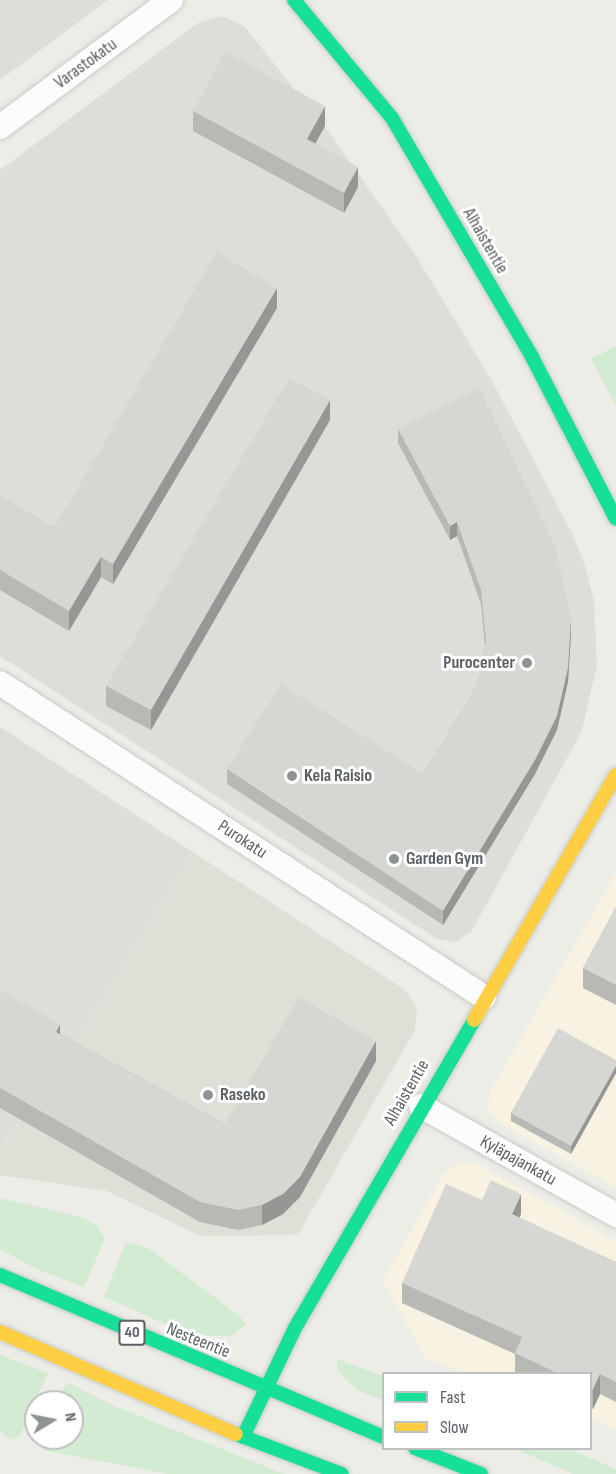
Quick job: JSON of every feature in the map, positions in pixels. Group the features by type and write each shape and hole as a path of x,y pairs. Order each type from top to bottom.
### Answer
{"street":[{"name":"Varastokatu","path":"0,127 171,0"},
{"name":"Alhaistentie","path":"294,0 392,118 532,357 616,519"},
{"name":"Purokatu","path":"0,683 484,998"},
{"name":"Alhaistentie","path":"243,1437 295,1328 421,1106 616,775"},
{"name":"Kyläpajankatu","path":"421,1106 616,1215"},
{"name":"Nesteentie","path":"0,1275 382,1436"},
{"path":"0,1332 243,1437 342,1474"},
{"path":"418,1450 481,1474"}],"shaded area":[{"path":"0,0 108,0 0,80"},
{"path":"222,16 244,26 334,139 416,256 491,379 574,537 594,600 597,666 581,733 471,932 455,942 437,939 0,656 0,170 198,23"},
{"path":"0,727 193,852 77,1040 0,1149"},
{"name":"Raseko","path":"193,852 404,989 417,1007 415,1030 298,1235 200,1236 107,1191 0,1175 0,1150 77,1040"},
{"path":"616,873 616,1187 498,1122 488,1109 490,1092"},
{"path":"459,1162 476,1164 616,1241 616,1429 592,1420 592,1372 462,1372 426,1359 383,1281 444,1173"}],"green space":[{"path":"616,346 616,406 591,359"},
{"path":"0,1198 81,1217 97,1225 105,1239 84,1287 36,1269 0,1249"},
{"path":"132,1243 148,1248 240,1316 246,1325 232,1336 190,1335 104,1297 125,1244"},
{"path":"0,1355 48,1373 40,1390 24,1390 24,1427 21,1434 11,1440 0,1431"},
{"path":"337,1359 382,1376 382,1400 360,1392 346,1380 337,1368"},
{"path":"67,1382 83,1390 63,1390"},
{"path":"84,1390 117,1407 285,1474 168,1474 43,1450 84,1450"},
{"path":"517,1450 571,1450 616,1469 616,1474 574,1474"}],"building":[{"path":"225,52 325,106 307,139 358,167 344,193 193,111"},
{"path":"217,252 277,288 113,564 101,557 69,611 0,570 0,496 54,528"},
{"path":"289,378 330,400 151,710 106,686"},
{"name":"Purocenter","path":"479,388 555,545 571,619 568,668 557,716 535,760 443,911 227,769 281,684 423,774 469,700 481,672 486,641 481,590 457,522 450,526 398,429"},
{"path":"616,907 616,985 583,968"},
{"path":"0,990 60,1024 56,1032 225,1124 299,997 376,1041 300,1177 283,1194 262,1205 238,1210 200,1202 0,1088"},
{"path":"558,1028 616,1060 616,1066 571,1146 511,1113"},
{"path":"491,1180 521,1194 512,1214 616,1262 616,1382 600,1374 593,1389 592,1372 555,1372 515,1353 522,1337 402,1283 446,1184 482,1200"}],"traffic: fast":[{"path":"294,0 392,118 532,357 616,519"},
{"path":"243,1437 295,1328 474,1020"},
{"path":"0,1275 382,1436"},
{"path":"236,1434 342,1474"},
{"path":"420,1450 481,1474"}],"traffic: slow":[{"path":"474,1020 616,775"},
{"path":"0,1332 236,1434"}],"place":[{"name":"Purocenter","path":"527,663"},
{"name":"Kela Raisio","path":"292,776"},
{"name":"Garden Gym","path":"394,859"},
{"name":"Raseko","path":"208,1095"}]}
